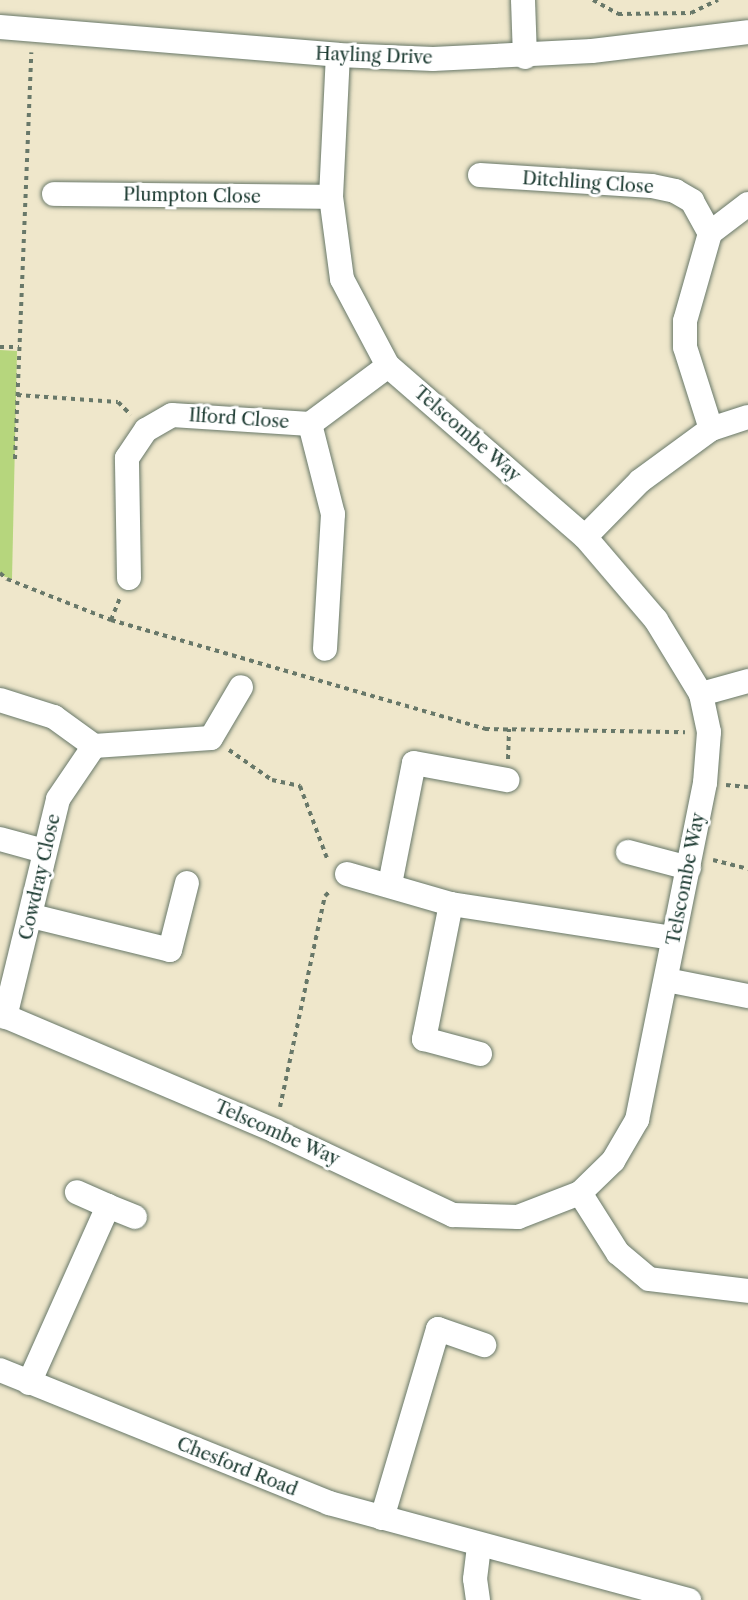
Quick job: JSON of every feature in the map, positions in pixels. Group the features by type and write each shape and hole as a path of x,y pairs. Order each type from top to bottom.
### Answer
{"street":[{"path":"523,0 525,57"},
{"name":"Hayling Drive","path":"0,27 338,56 525,57 748,32"},
{"name":"Telscombe Way","path":"3,1015 275,1131 453,1215 518,1217 580,1193 613,1161 637,1120 691,861 709,732 701,694 656,620 585,537 388,366 342,279 331,197 338,56"},
{"name":"Ditchling Close","path":"480,176 652,186 675,191 692,201 710,233"},
{"name":"Plumpton Close","path":"54,194 331,197"},
{"path":"711,429 690,367 685,330 690,297 710,233 748,204"},
{"name":"Ilford Close","path":"129,578 127,458 146,430 172,415 310,423 388,366"},
{"path":"585,537 640,481 711,429 748,417"},
{"name":"Ilford Close","path":"310,423 333,513 325,649"},
{"path":"701,694 748,681"},
{"path":"0,700 54,717 94,746 212,738 241,687"},
{"name":"Cowdray Close","path":"3,1015 32,916 44,851 58,799 94,746"},
{"path":"390,884 414,763 507,780"},
{"path":"0,839 44,851"},
{"path":"628,852 691,861"},
{"path":"347,874 390,884 451,904 674,938"},
{"path":"32,916 170,950 187,883"},
{"path":"451,904 424,1039 480,1054"},
{"path":"667,980 748,996"},
{"path":"77,1192 135,1217"},
{"path":"580,1193 618,1253 649,1279 748,1291"},
{"path":"29,1383 108,1206"},
{"path":"382,1518 438,1329 484,1345"},
{"name":"Chesford Road","path":"0,1370 329,1503 480,1546 689,1600"},
{"path":"478,1600 475,1579 480,1546"}],"path":[{"path":"593,0 618,14 691,13 718,0"},
{"path":"15,459 32,30"},
{"path":"0,346 19,347"},
{"path":"17,395 118,402 146,430"},
{"path":"0,573 7,579 111,620 485,729 709,732"},
{"path":"212,738 272,780 300,786 326,859 347,874 325,896 275,1131"},
{"path":"691,861 748,869"}],"green space":[{"path":"0,350 17,351 12,579 0,575"}]}
